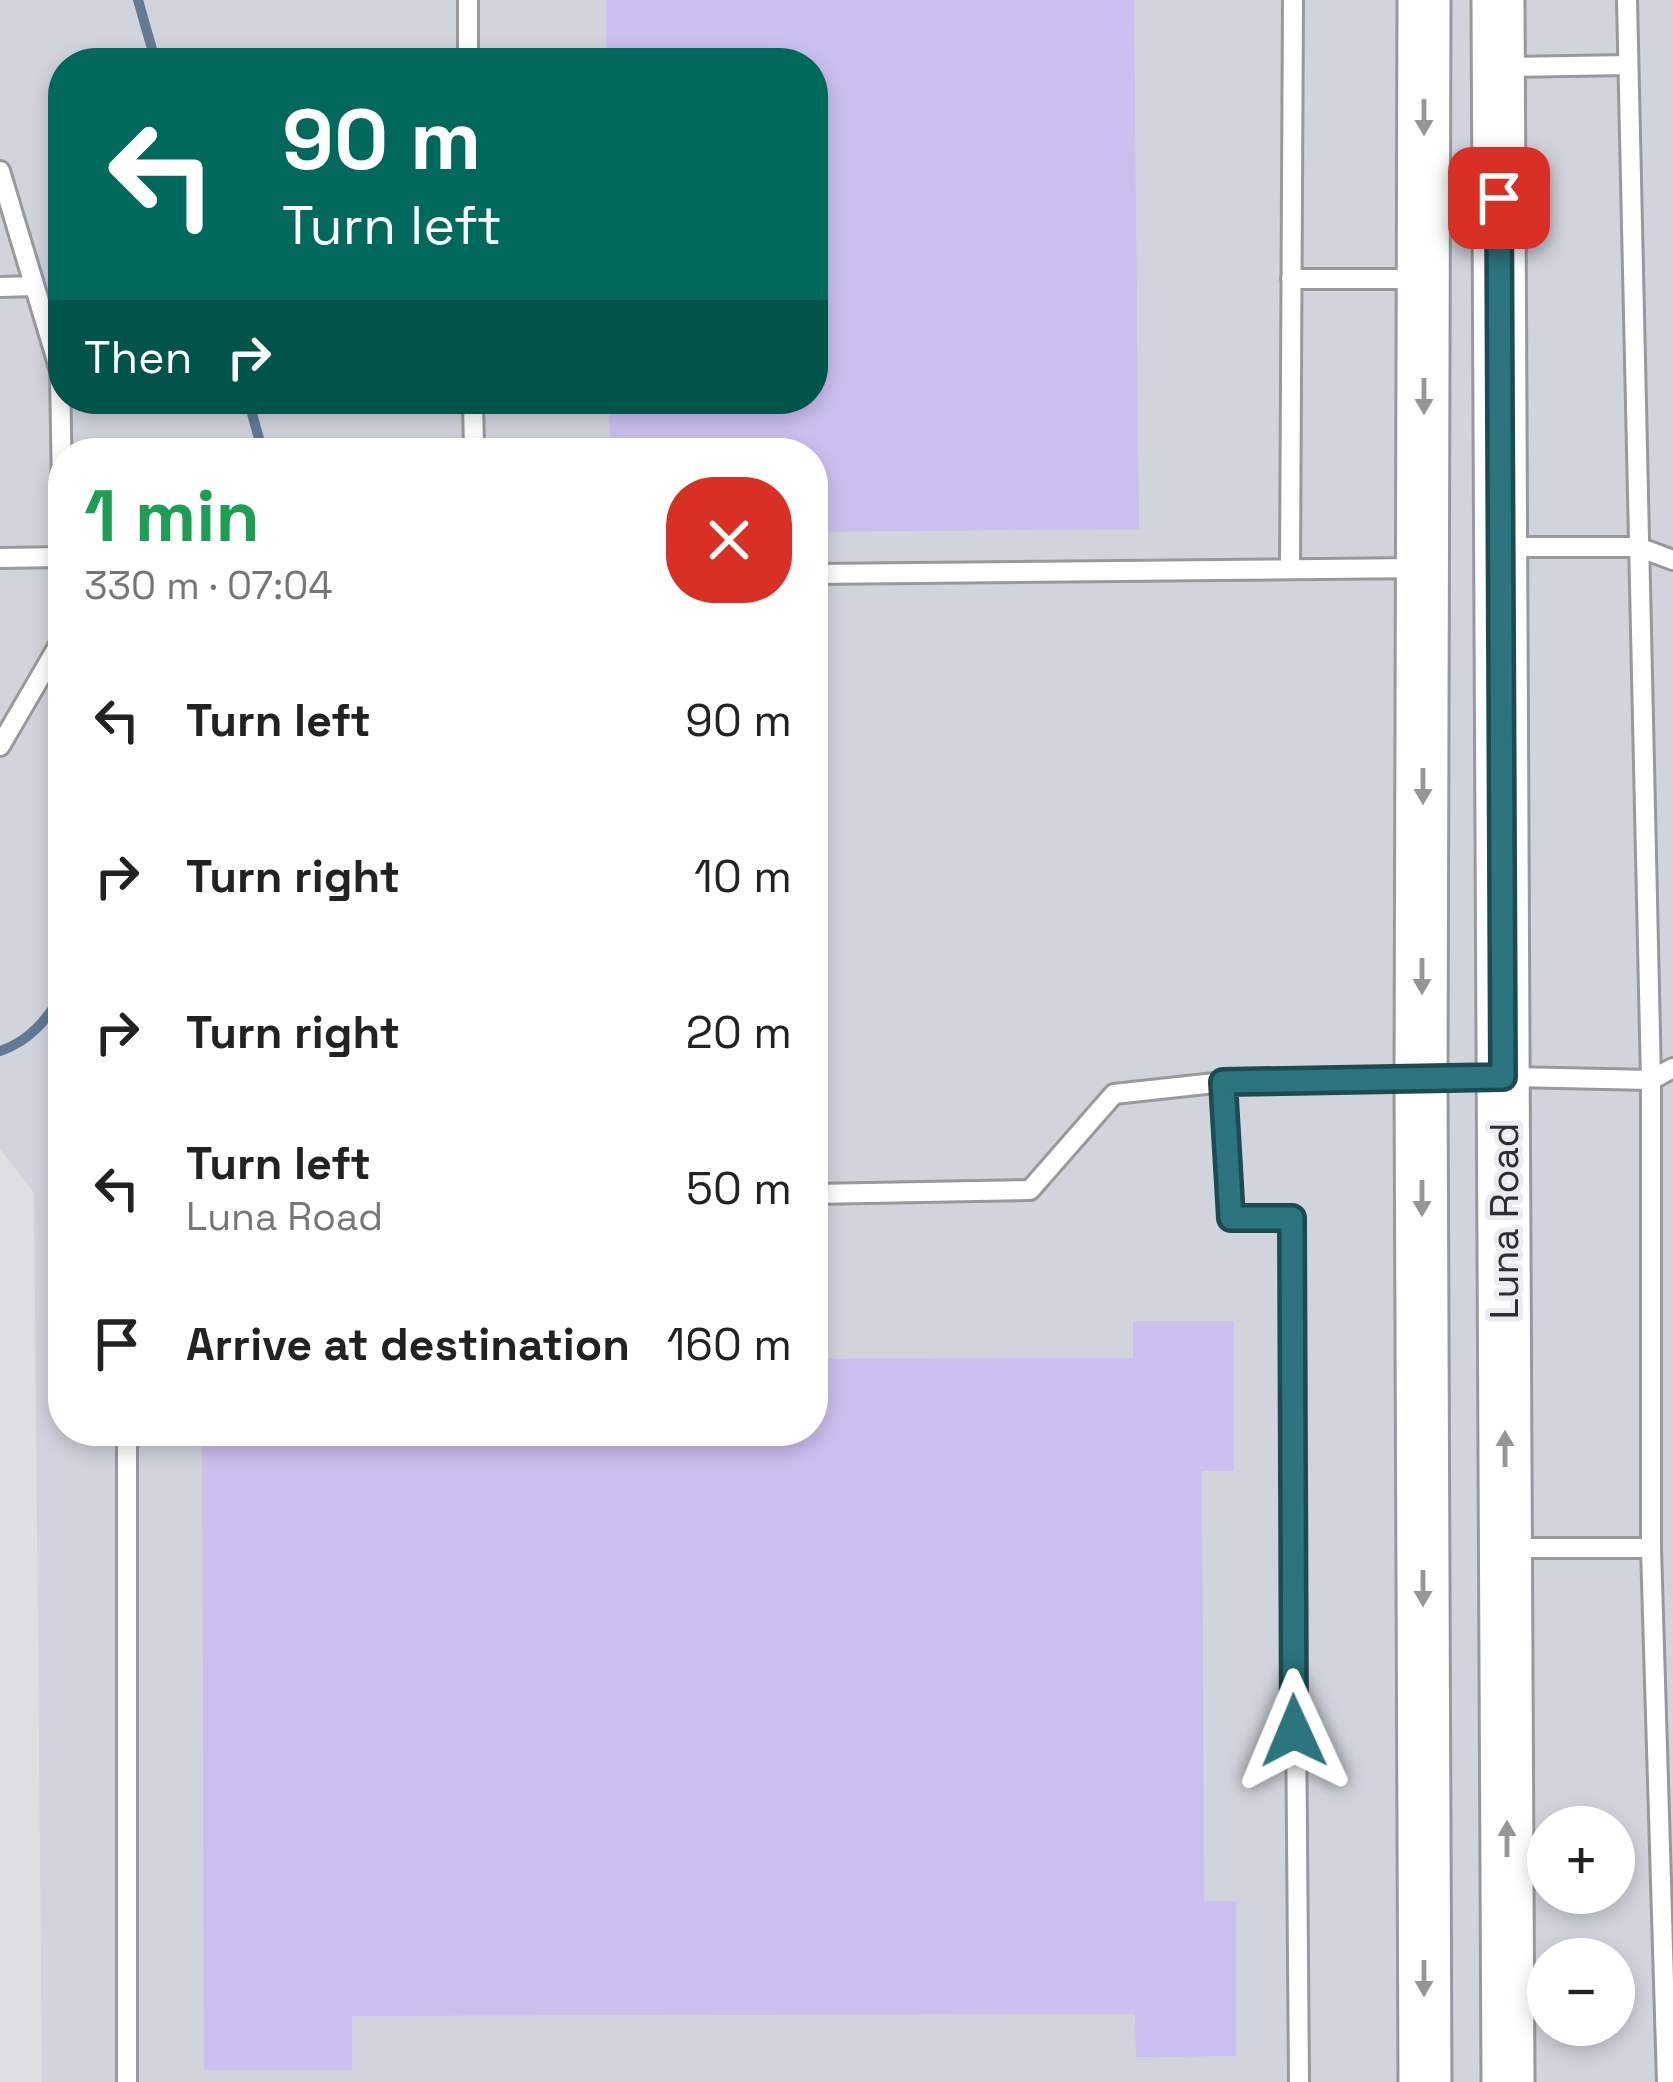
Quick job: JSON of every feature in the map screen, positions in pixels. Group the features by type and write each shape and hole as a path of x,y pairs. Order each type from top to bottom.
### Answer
{"main road":[{"path":"1424,0 1424,2082"},
{"name":"Luna Road","path":"1498,0 1508,2082"},
{"path":"1421,1081 1503,1077"}],"lane":[{"path":"468,0 468,48"},
{"path":"1290,568 1292,0"},
{"path":"1627,0 1651,1080 1651,1548 1670,2037 1667,2082"},
{"path":"1498,67 1628,65"},
{"path":"0,171 48,332"},
{"path":"1291,279 1424,279"},
{"path":"0,286 34,286"},
{"path":"1501,547 1638,547 1673,560"},
{"path":"0,558 48,555"},
{"path":"828,574 1424,568"},
{"path":"0,746 48,664"},
{"path":"1503,1077 1651,1080 1673,1068"},
{"path":"828,1194 1030,1190 1114,1094 1223,1082 1421,1081"},
{"path":"1223,1082 1231,1218 1292,1218 1299,2082"},
{"path":"127,1446 127,2082"},
{"path":"1505,1548 1651,1548"}],"shaded area":[{"path":"0,0 1673,0 1673,2082 42,2082 34,1193 0,1149"}],"building":[{"path":"606,0 1134,0 1139,529 828,532 828,438 610,438 609,414 828,414 828,48 606,48"},
{"path":"1133,1321 1234,1321 1234,1471 1202,1471 1204,1901 1236,1901 1236,2056 1136,2057 1135,2014 352,2016 352,2070 204,2070 202,1446 828,1446 828,1359 1133,1358"}],"waterway":[{"path":"138,0 152,48"},
{"path":"252,414 259,438"},
{"path":"0,1051 20,1042 48,1014"}],"route":[{"path":"1294,1731 1292,1218 1231,1218 1223,1082 1503,1077 1499,198"}]}
